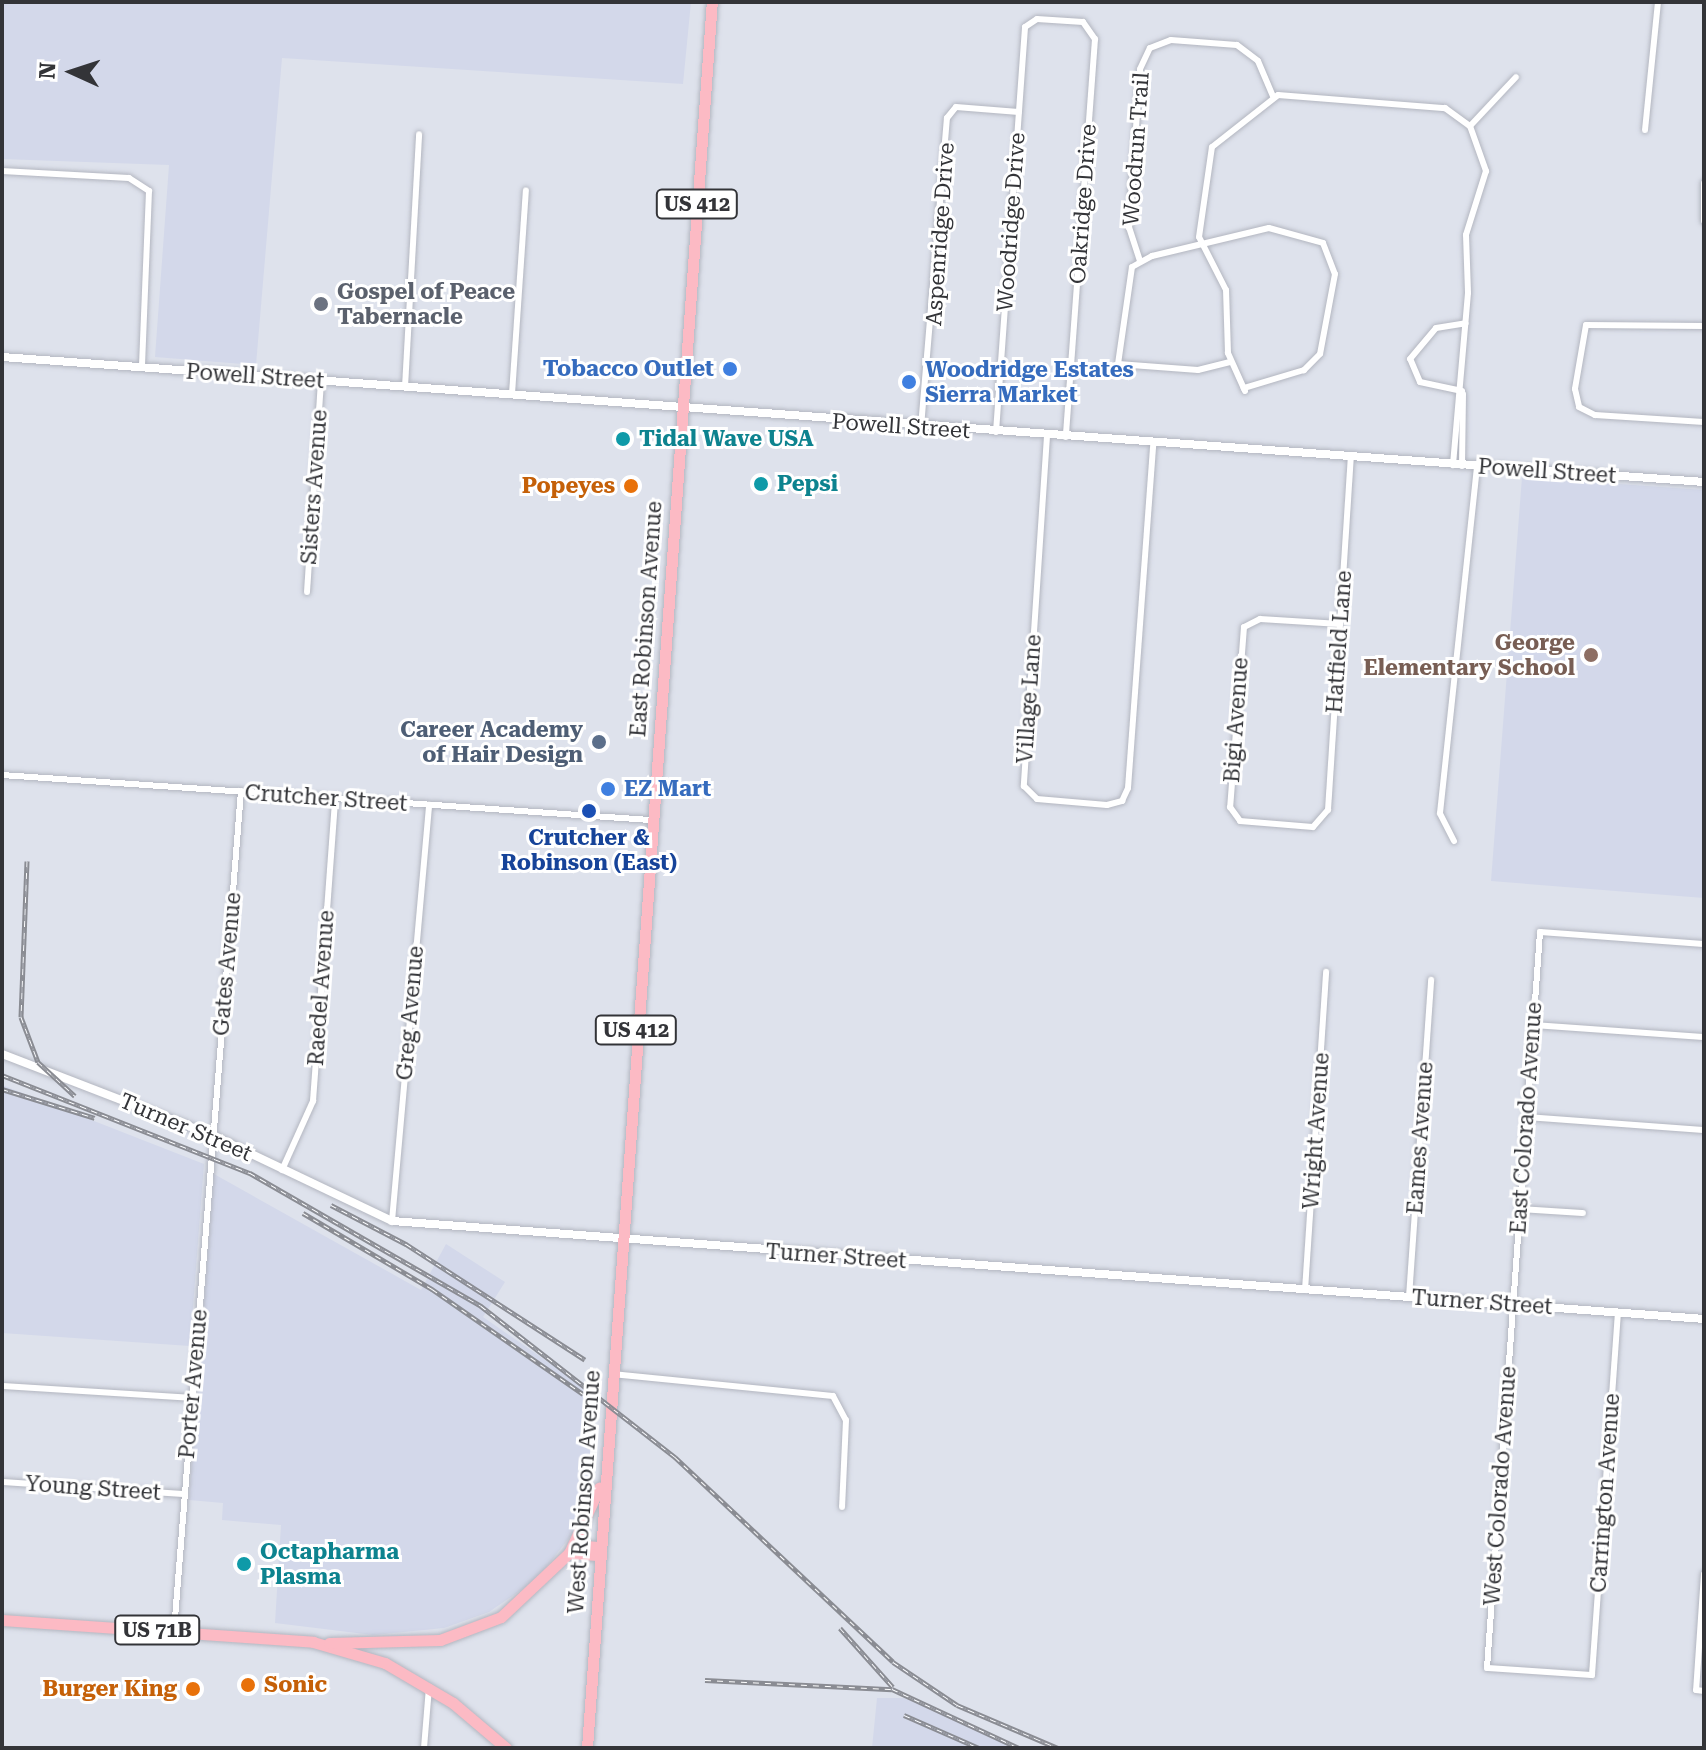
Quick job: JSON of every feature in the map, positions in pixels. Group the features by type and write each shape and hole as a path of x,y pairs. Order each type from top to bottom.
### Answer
{"highway":[{"name":"East Robinson Avenue","path":"621,1239 712,2"},
{"name":"West Robinson Avenue","path":"587,1748 621,1239"},
{"name":"US 412","path":"313,1642 401,1643 459,1635 501,1617 572,1549 606,1464"},
{"path":"572,1549 600,1551"},
{"name":"US 71B","path":"2,1620 313,1642 385,1663 429,1687 506,1748"},
{"path":"385,1663 401,1643"}],"street":[{"path":"1645,130 1658,2"},
{"name":"Woodridge Drive","path":"996,432 1025,27 1037,19"},
{"name":"Oakridge Drive","path":"1037,19 1083,22 1095,39 1066,437"},
{"name":"Woodrun Trail","path":"1140,261 1129,228 1140,69 1150,48 1171,40 1237,45 1258,61 1273,97"},
{"path":"1470,126 1516,77"},
{"path":"1230,362 1198,370 1118,364 1124,285 1140,261 1201,244 1275,228 1316,238 1333,257 1327,334 1315,361 1244,390 1230,362 1226,290 1201,244 1208,152 1273,97 1434,105 1470,126 1486,171 1466,235 1466,323 1457,465"},
{"name":"Aspenridge Drive","path":"921,427 947,118 956,107 1019,112"},
{"path":"405,387 419,134"},
{"path":"2,171 129,178 149,191 142,367"},
{"path":"1704,183 1704,221"},
{"path":"512,394 526,190"},
{"path":"1462,391 1420,382 1410,359 1436,328 1466,323"},
{"path":"1704,326 1586,325 1577,343 1579,407 1595,415 1704,422"},
{"name":"Powell Street","path":"2,357 921,427 1704,482"},
{"name":"Sisters Avenue","path":"307,592 321,381"},
{"name":"Village Lane","path":"1047,436 1024,786 1037,799 1093,804 1115,804 1128,788 1153,444"},
{"name":"Hatfield Lane","path":"1320,824 1328,810 1351,458"},
{"path":"1454,841 1440,813 1477,467"},
{"name":"Bigi Avenue","path":"1320,824 1235,818 1231,791 1248,622 1340,624"},
{"name":"Crutcher Street","path":"2,775 651,820"},
{"name":"Gates Avenue","path":"214,1136 241,791"},
{"name":"Raedel Avenue","path":"282,1170 313,1101 335,799"},
{"name":"Greg Avenue","path":"392,1221 429,805"},
{"name":"East Colorado Avenue","path":"1513,1304 1540,932 1704,944"},
{"name":"Wright Avenue","path":"1305,1290 1326,972"},
{"name":"Eames Avenue","path":"1409,1297 1431,980"},
{"path":"1533,1025 1704,1037"},
{"name":"Turner Street","path":"2,1054 214,1136 392,1221 1704,1319"},
{"path":"1526,1117 1704,1130"},
{"name":"Porter Avenue","path":"174,1631 214,1136"},
{"path":"1519,1209 1583,1213"},
{"name":"West Colorado Avenue","path":"1513,1304 1487,1668 1592,1675"},
{"name":"Carrington Avenue","path":"1592,1675 1618,1312"},
{"path":"612,1374 833,1396 847,1436 842,1507"},
{"path":"2,1386 191,1398"},
{"name":"Young Street","path":"2,1482 184,1494"},
{"path":"1704,1574 1696,1690 1704,1691"},
{"path":"424,1748 429,1687"}],"shaded area":[{"path":"2,2 691,2 683,84 282,58 256,365 155,357 169,165 2,159"},
{"name":"George Elementary School","path":"1522,477 1704,490 1704,898 1491,881"},
{"path":"2,1085 204,1164 190,1346 2,1333"},
{"path":"214,1174 421,1290 446,1244 505,1282 483,1317 590,1391 594,1408 592,1466 576,1529 537,1579 489,1612 444,1628 373,1635 275,1623 281,1525 222,1520 223,1503 189,1500"},
{"path":"877,1698 906,1698 1014,1748 872,1748"}],"railway":[{"path":"27,861 21,1017 38,1062 75,1096"},
{"path":"2,1075 250,1173 481,1306 675,1457 893,1662 957,1705 1058,1748"},
{"path":"2,1089 95,1118"},
{"path":"331,1205 406,1244 585,1360"},
{"path":"303,1213 432,1289 583,1394"},
{"path":"840,1628 893,1687"},
{"path":"705,1680 892,1689 1019,1748"},
{"path":"904,1715 979,1748"}],"place":[{"name":"Gospel of Peace Tabernacle","path":"321,304"},
{"name":"Tobacco Outlet","path":"730,369"},
{"name":"Woodridge Estates Sierra Market","path":"909,382"},
{"name":"Tidal Wave USA","path":"623,439"},
{"name":"Pepsi","path":"761,484"},
{"name":"Popeyes","path":"631,486"},
{"name":"George Elementary School","path":"1591,655"},
{"name":"Career Academy of Hair Design","path":"599,742"},
{"name":"EZ Mart","path":"608,789"},
{"name":"Crutcher & Robinson (East)","path":"589,811"},
{"name":"Octapharma Plasma","path":"244,1564"},
{"name":"Sonic","path":"248,1685"},
{"name":"Burger King","path":"193,1689"}]}
